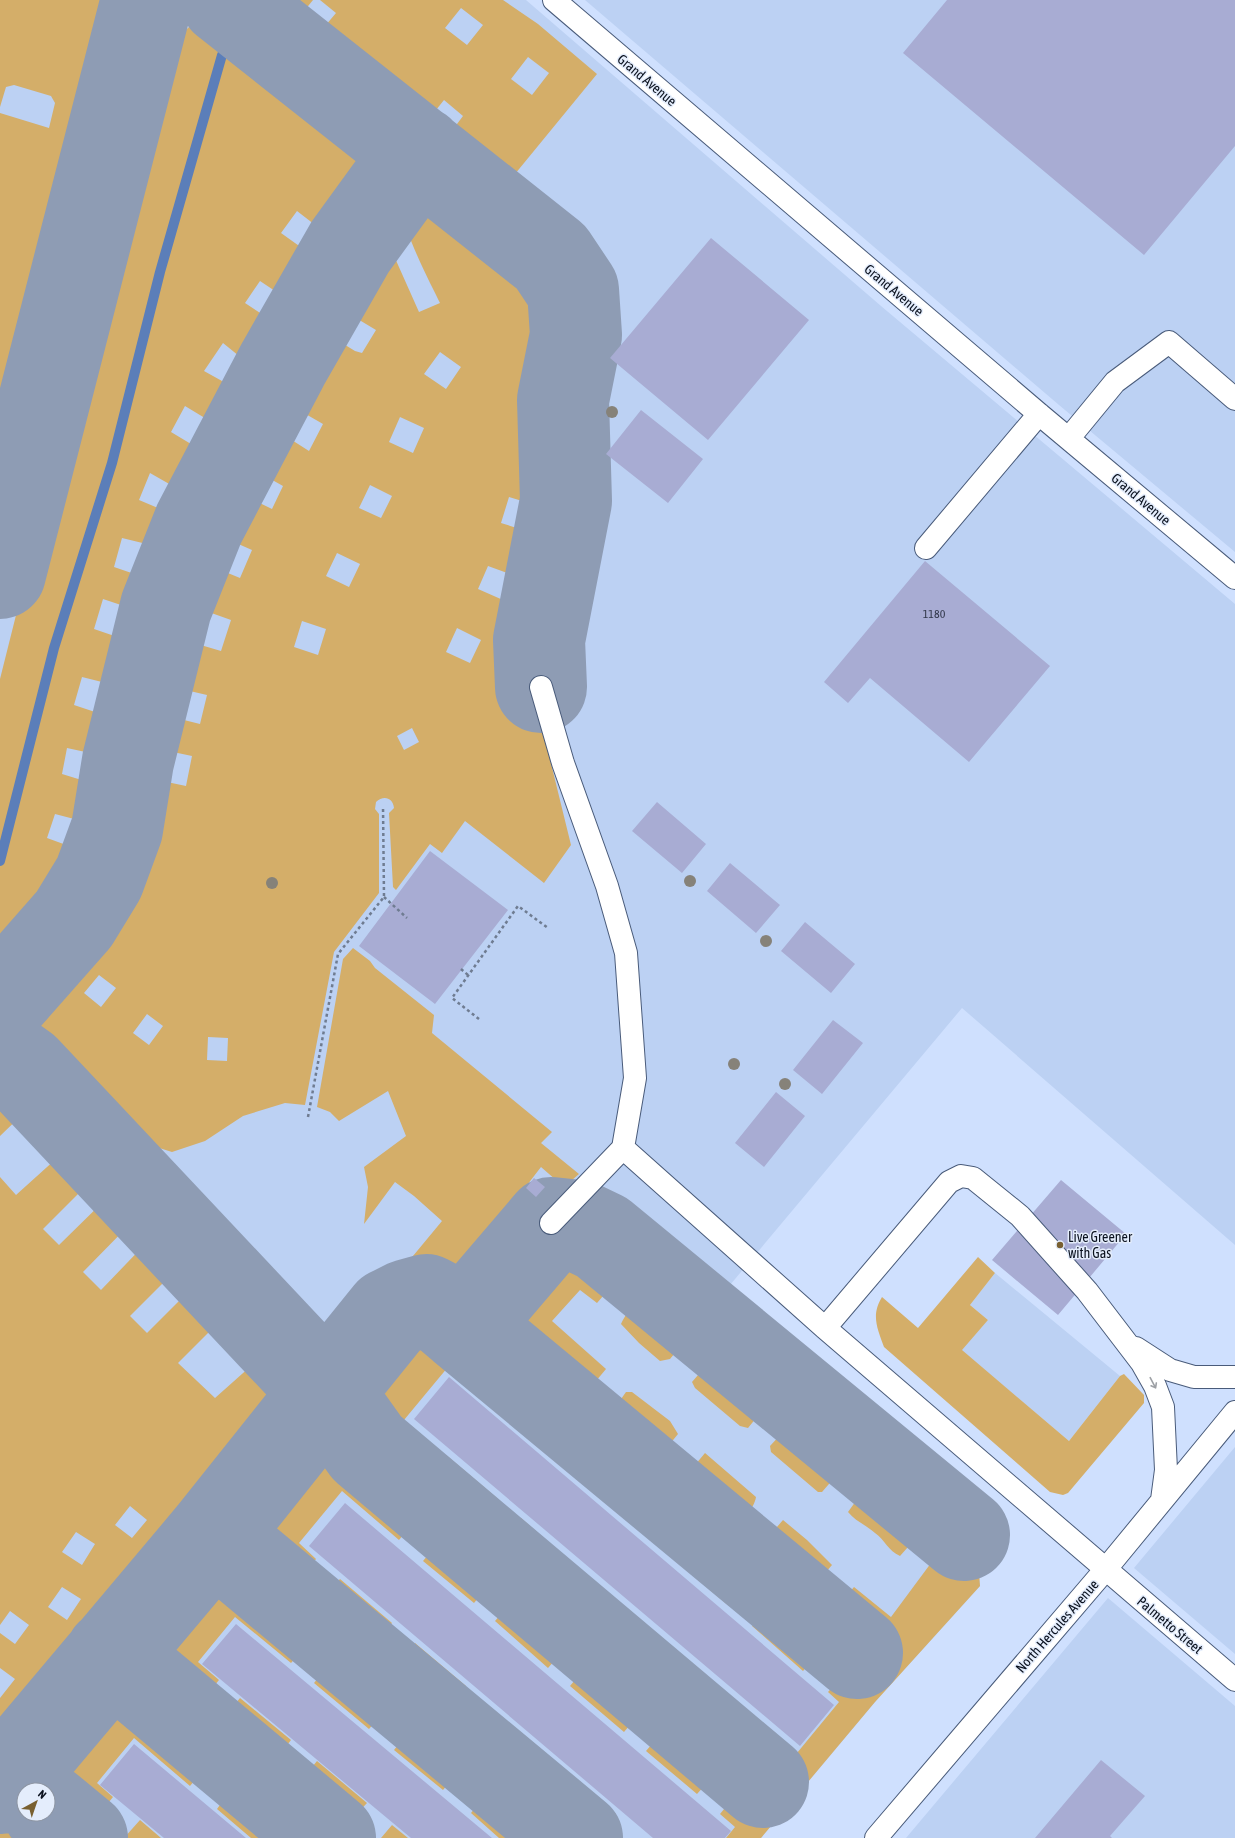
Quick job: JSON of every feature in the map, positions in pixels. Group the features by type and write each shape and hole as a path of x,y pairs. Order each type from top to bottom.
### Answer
{"street":[{"name":"Grand Avenue","path":"554,0 1039,414 1235,578"},
{"path":"1069,438 1115,382 1169,342 1235,399"},
{"path":"926,548 1039,414"},
{"path":"541,687 563,763 607,886 626,953 635,1078 623,1148 551,1224"},
{"name":"Palmetto Street","path":"623,1148 825,1328 1105,1570 1235,1680"},
{"path":"825,1328 949,1182 962,1176 973,1178 1020,1216 1087,1291 1124,1339 1156,1386 1163,1407 1166,1470 1162,1500"},
{"path":"1124,1339 1148,1357 1170,1370 1194,1377 1235,1377"},
{"name":"North Hercules Avenue","path":"876,1838 1105,1570 1235,1412"}],"path":[{"path":"308,1116 338,954 384,897 383,806"},
{"path":"384,897 407,918"},
{"path":"479,1019 452,998 518,906 548,928"},
{"path":"461,969 468,974"}],"shaded area":[{"path":"0,0 526,0 881,306 1235,604 1235,1245 962,1008 725,1291 973,1500 980,1586 875,1702 761,1838 0,1838"},
{"path":"0,0 121,0 0,479 0,113 49,128 55,103 51,96 14,85 6,87 0,107"},
{"path":"284,0 313,0 300,16 320,32 336,13 320,0 503,0 538,24 597,74 515,174 498,180 475,177 274,13","holes":["461,8 483,25 467,45 445,28","528,57 549,73 532,95 511,79","444,100 463,116 448,136 428,120"]},
{"path":"585,0 1235,0 1235,552 1059,405"},
{"path":"214,21 233,25 386,147 386,167 370,195 338,238 332,238 297,211 281,233 323,263 299,307 260,281 245,303 277,324 283,332 260,368 255,369 223,343 204,371 240,391 245,400 229,427 223,429 185,406 171,432 201,450 209,459 194,491 178,489 150,473 139,500 177,516 180,524 169,547 163,548 122,538 114,567 152,580 151,597 148,605 142,612 103,599 94,629 132,642 135,652 133,668 126,683 114,685 82,677 74,705 110,717 118,729 110,755 104,756 67,748 62,774 101,786 107,791 103,815 99,823 78,820 55,814 47,838 80,850 86,854 85,867 78,883 53,918 0,975 0,679 155,61 189,27"},
{"path":"423,175 502,236 526,261 547,292 556,325 548,356 546,414 550,494 545,542 530,634 532,686 571,845 544,883 465,821 442,853 430,844 396,890 393,887 389,813 394,808 392,801 387,798 382,798 376,802 375,809 379,814 379,893 334,952 305,1105 285,1103 243,1116 205,1141 172,1152 137,1141 108,1126 14,1024 24,997 70,947 101,904 122,861 134,826 142,783 148,778 186,786 192,756 154,748 147,743 151,721 155,715 164,715 200,724 207,695 164,685 162,680 162,668 172,640 177,638 221,651 231,620 189,605 187,600 187,588 191,576 201,562 240,578 252,550 211,532 228,494 235,491 272,509 283,486 249,467 244,462 266,427 273,428 309,451 323,424 283,401 282,393 319,329 355,351 362,353 376,330 336,306 335,302 382,229 419,312 440,303 414,249 408,233 402,204 405,190 414,180","holes":["440,352 461,367 446,389 424,374","400,417 424,428 413,453 389,442","370,485 392,496 381,518 359,508","509,497 532,504 523,530 501,523","337,553 360,564 349,587 326,576","488,566 513,575 503,600 478,589","302,621 326,629 318,655 294,647","457,628 481,640 470,663 446,652","412,728 419,742 404,750 397,736","99,975 116,988 101,1007 84,993","147,1014 163,1026 149,1045 133,1033","208,1037 228,1038 227,1061 207,1060"]},
{"path":"353,948 370,961 375,968 434,1015 432,1033 552,1132 541,1143 579,1174 564,1187 541,1167 524,1189 536,1199 546,1187 556,1196 502,1258 426,1274 408,1262 442,1221 414,1196 395,1182 364,1224 368,1187 364,1167 406,1136 388,1091 339,1121 330,1112 317,1107 343,959"},
{"path":"0,1082 30,1107 0,1136"},
{"path":"67,1149 95,1177 43,1229 59,1245 111,1194 134,1220 83,1272 101,1290 151,1238 179,1267 130,1316 147,1333 195,1285 225,1316 178,1363 215,1398 261,1357 271,1372 272,1395 256,1443 228,1486 0,1758 0,1698 15,1679 0,1668 0,1633 15,1644 29,1625 10,1611 0,1625 0,1177 16,1195","holes":["130,1506 147,1520 132,1538 115,1525","76,1532 95,1544 82,1565 62,1552","62,1587 81,1599 67,1620 48,1607"]},
{"path":"597,1188 725,1291 973,1500 980,1586 875,1702 761,1838 726,1838 735,1827 720,1814 742,1787 753,1796 770,1774 733,1741 730,1728 745,1710 797,1753 839,1702 828,1692 869,1646 832,1613 854,1587 891,1617 954,1532 963,1539 972,1526 893,1457 583,1205"},
{"path":"590,1247 622,1274 597,1303 580,1290 552,1321 606,1369 581,1399 571,1397 496,1334 489,1323 488,1313 543,1249"},
{"path":"978,1257 995,1273 970,1305 988,1320 962,1350 1069,1441 1120,1376 1124,1374 1144,1395 1144,1403 1068,1493 1063,1495 1050,1492 884,1347 881,1340 877,1328 876,1316 882,1297 918,1328"},
{"path":"995,1273 1120,1376 1069,1441 961,1350 988,1320 970,1305"},
{"path":"650,1294 689,1325 692,1332 670,1359 660,1361 639,1343 621,1324 633,1306 641,1298"},
{"path":"436,1321 517,1387 515,1402 505,1415 448,1367 404,1420 422,1435 404,1454 394,1454 359,1412 355,1386 404,1325"},
{"path":"722,1353 770,1393 770,1401 748,1428 740,1426 695,1388 692,1382 716,1354"},
{"path":"626,1392 632,1392 670,1421 678,1434 656,1461 649,1461 606,1424 607,1419"},
{"path":"554,1417 592,1450 592,1464 581,1479 528,1435 539,1421"},
{"path":"802,1418 845,1454 848,1462 822,1492 818,1492 771,1452 770,1446 795,1419"},
{"path":"335,1435 374,1476 411,1507 414,1522 399,1540 342,1491 299,1543 316,1559 303,1577 289,1578 249,1544 246,1513 307,1438"},
{"path":"1235,1447 1235,1654 1134,1568"},
{"path":"705,1453 756,1497 755,1502 746,1515 738,1522 729,1526 692,1496 686,1487 685,1477"},
{"path":"446,1455 498,1499 481,1517 468,1517 430,1487 428,1473"},
{"path":"629,1479 668,1511 667,1527 654,1542 603,1498 616,1482"},
{"path":"874,1482 901,1498 914,1509 922,1519 924,1529 900,1556 892,1551 872,1530 848,1512 866,1487"},
{"path":"521,1518 573,1564 558,1579 544,1581 505,1548 505,1537"},
{"path":"783,1520 807,1540 832,1565 813,1587 802,1590 759,1553 764,1542"},
{"path":"450,1538 490,1572 489,1585 474,1603 423,1561 439,1542"},
{"path":"703,1542 744,1578 743,1590 729,1606 677,1562 689,1546"},
{"path":"228,1562 308,1629 310,1642 291,1663 235,1617 198,1662 219,1680 203,1699 190,1701 146,1661 145,1634 201,1565"},
{"path":"340,1579 392,1623 379,1639 366,1640 328,1610 326,1595"},
{"path":"595,1582 647,1625 633,1642 617,1643 583,1612 581,1599"},
{"path":"1108,1598 1235,1706 1235,1838 906,1838"},
{"path":"524,1601 566,1637 563,1651 548,1668 495,1621 509,1605"},
{"path":"779,1607 820,1641 817,1655 803,1671 752,1626 767,1608"},
{"path":"415,1643 466,1686 452,1703 438,1703 402,1673 401,1659"},
{"path":"671,1645 722,1690 707,1707 693,1707 657,1676 657,1662"},
{"path":"342,1658 391,1701 386,1710 369,1729 314,1683 333,1660"},
{"path":"602,1666 638,1698 640,1713 624,1732 570,1686 585,1668"},
{"path":"129,1687 183,1732 170,1748 178,1755 191,1740 209,1755 208,1764 190,1786 134,1738 97,1783 113,1797 95,1819 87,1821 56,1795 56,1782 44,1782 42,1756 98,1690"},
{"path":"240,1698 291,1740 275,1761 260,1760 224,1730 223,1719"},
{"path":"489,1706 542,1750 530,1765 515,1767 477,1734 479,1718"},
{"path":"420,1726 457,1757 461,1769 443,1790 394,1750 411,1729"},
{"path":"675,1729 711,1760 714,1775 697,1794 646,1751 663,1731"},
{"path":"317,1761 367,1803 349,1822 335,1825 301,1795 300,1782"},
{"path":"566,1771 616,1814 604,1828 590,1830 552,1798 552,1787"},
{"path":"242,1783 284,1820 273,1838 251,1838 217,1809 233,1787"},
{"path":"499,1791 540,1826 537,1838 499,1838 471,1813 487,1793"},
{"path":"16,1801 16,1822 42,1822 61,1838 0,1838 0,1807 4,1802"},
{"path":"140,1820 161,1838 124,1838"},
{"path":"392,1825 408,1838 381,1838"}],"building":[{"path":"947,0 1235,0 1235,146 1144,255 903,53"},
{"path":"711,238 809,320 708,440 610,358"},
{"path":"641,410 703,459 668,503 606,454"},
{"path":"925,561 1050,666 969,762 870,678 848,703 824,682"},
{"path":"657,802 706,844 682,873 632,831"},
{"path":"430,851 508,910 435,1004 359,946"},
{"path":"730,863 780,905 756,933 707,891"},
{"path":"805,922 855,964 831,993 781,951"},
{"path":"833,1020 863,1043 822,1094 793,1070"},
{"path":"776,1092 805,1116 764,1167 735,1143"},
{"path":"534,1178 545,1187 536,1197 526,1188"},
{"path":"1061,1180 1126,1234 1058,1315 992,1260"},
{"path":"449,1377 834,1705 800,1746 414,1419"},
{"path":"345,1503 731,1831 725,1838 653,1838 309,1546"},
{"path":"236,1624 492,1838 411,1838 202,1664"},
{"path":"134,1744 246,1838 164,1838 100,1785"},
{"path":"1101,1760 1145,1796 1110,1836 1112,1838 1035,1838"}],"waterway":[{"path":"0,861 54,648 112,463 160,272 222,55"}],"taxiway":[{"path":"0,573 147,0"},
{"path":"226,0 551,257 573,290 576,335 563,400 566,501 539,640 541,687"},
{"path":"0,1003 74,919 99,878 117,829 128,761 166,607 199,524 283,364 350,247 419,152"},
{"path":"0,1053 24,1070 327,1392 213,1535 0,1788"},
{"path":"763,1782 367,1448 327,1392 390,1314 408,1305 426,1300 443,1309 463,1326 551,1223 579,1226 602,1237 964,1535"},
{"path":"463,1326 857,1653"},
{"path":"213,1535 577,1838"},
{"path":"111,1655 330,1838"},
{"path":"56,1817 82,1838"}],"place":[{"name":"Live Greener with Gas","path":"1060,1245"}]}
